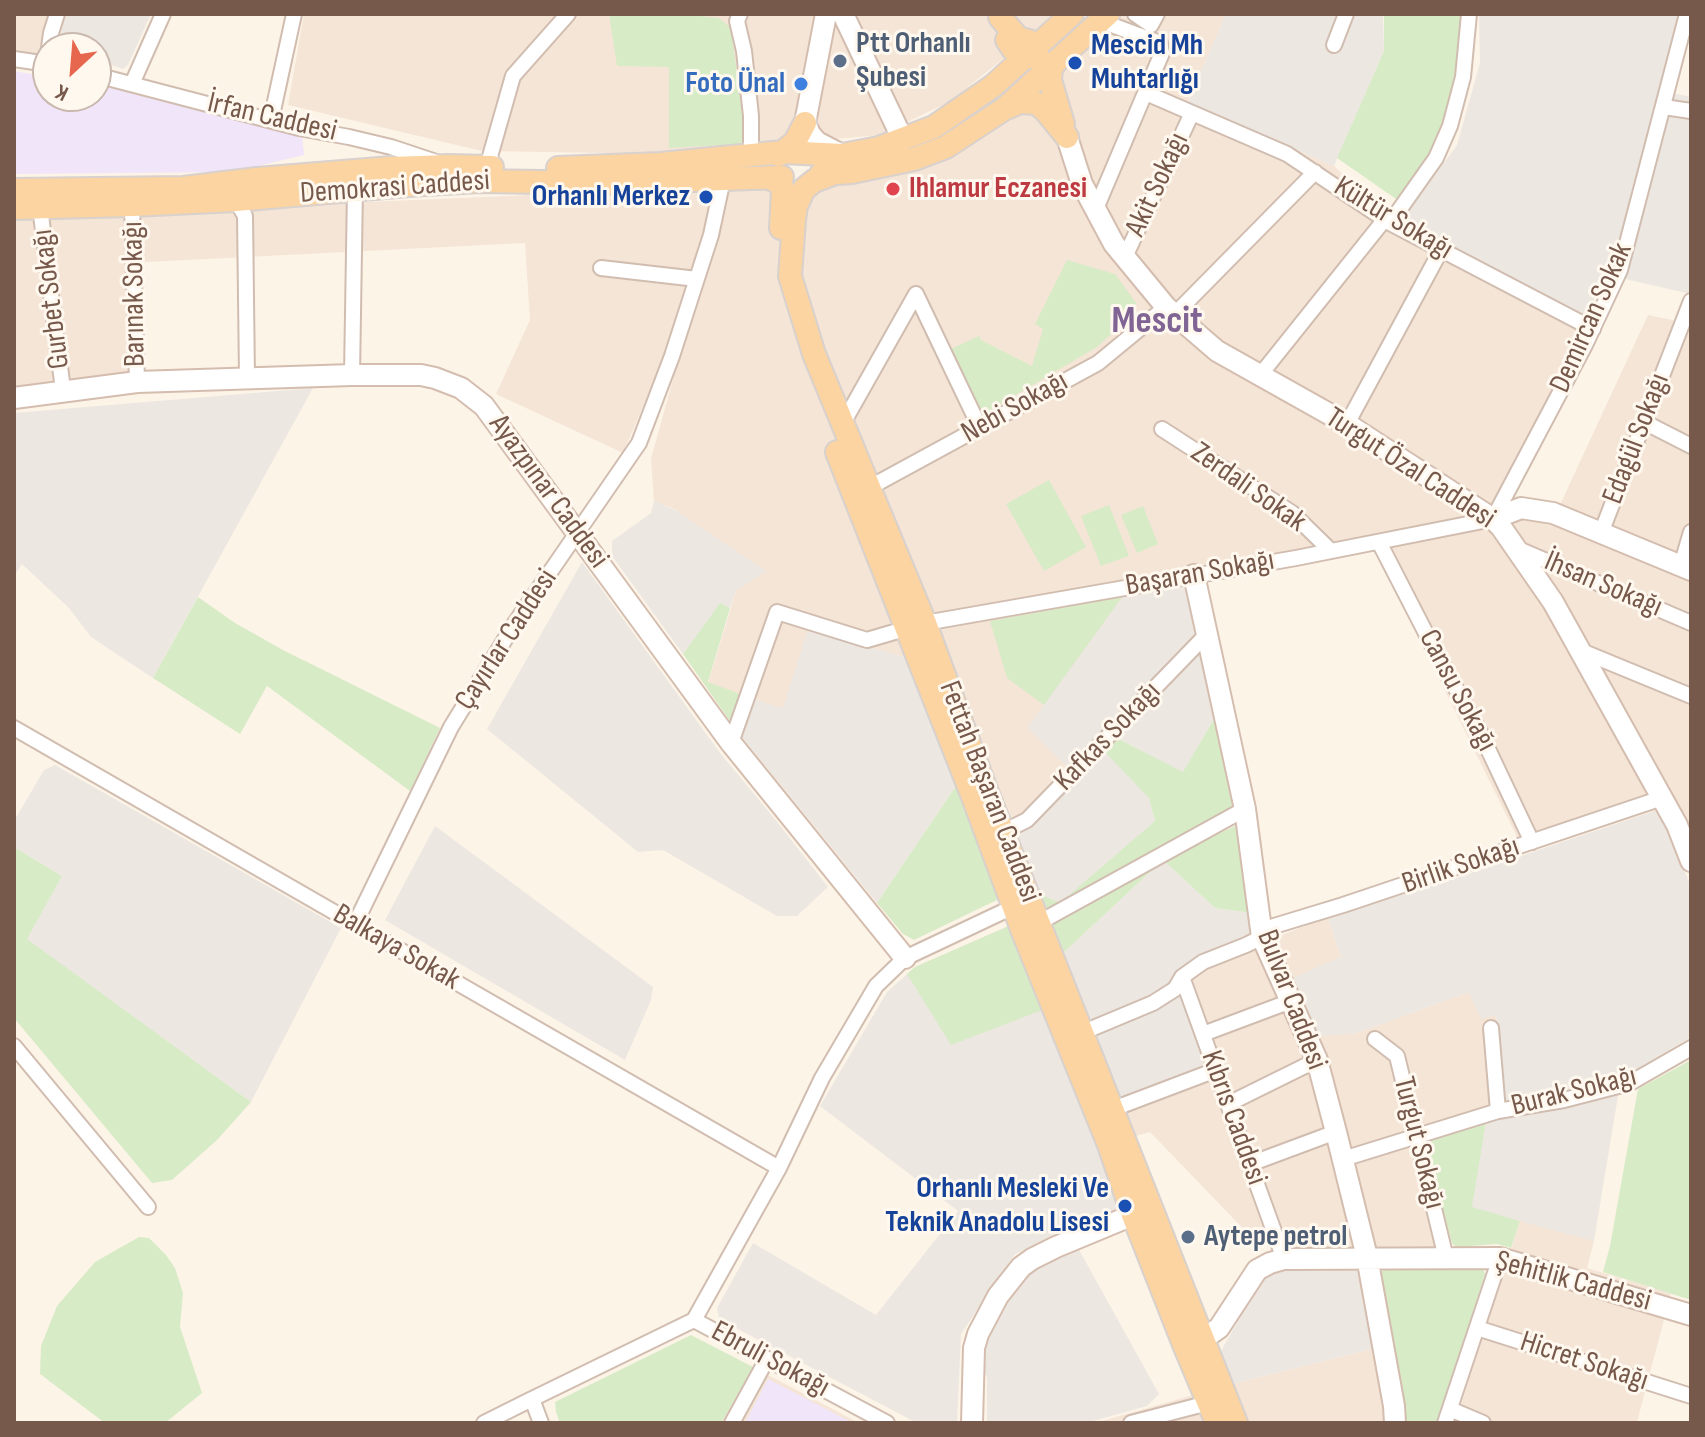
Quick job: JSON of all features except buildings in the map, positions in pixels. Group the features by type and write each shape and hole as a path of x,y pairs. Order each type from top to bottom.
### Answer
{"main road":[{"path":"1000,15 1013,33 1023,40 1041,38 1064,21"},
{"path":"998,82 1009,59 1000,15"},
{"path":"783,152 838,164 852,172 931,154 1004,109 1104,18"},
{"path":"797,176 817,162 838,164 934,127 998,82 1064,21"},
{"path":"1007,40 1017,53 1026,57 1062,57"},
{"path":"1062,57 1051,69 1050,80 1067,137"},
{"path":"998,82 1035,82 1046,89 1057,106"},
{"path":"1004,109 1020,102 1036,103 1067,137"},
{"path":"740,171 783,152 795,142 805,123"},
{"name":"Demokrasi Caddesi","path":"14,190 183,188 257,179 448,166 580,168 660,164 740,171 768,177 797,176"},
{"name":"Fettah Başaran Caddesi","path":"838,164 804,189 799,197 790,276 862,492"},
{"name":"Demokrasi Caddesi","path":"14,208 236,200 480,181 605,183 740,171"},
{"name":"Fettah Başaran Caddesi","path":"797,176 783,205 778,263 781,287 803,365 862,492 1040,922 1133,1215 1213,1413"},
{"path":"768,177 781,184 783,205"},
{"name":"Fettah Başaran Caddesi","path":"916,626 1013,907 1074,1037 1113,1109 1236,1423"}],"street":[{"path":"132,84 163,14"},
{"path":"271,120 294,14"},
{"path":"487,167 513,76 568,14"},
{"path":"1135,14 1151,25 1157,14"},
{"path":"1334,45 1346,14"},
{"path":"1261,374 1436,158 1450,126 1463,77 1469,14"},
{"name":"Demircan Sokak","path":"1493,519 1593,329 1620,270 1687,14"},
{"name":"Çayırlar Caddesi","path":"355,924 451,727 515,623 639,443 672,356 711,235 740,171 751,116 737,16"},
{"path":"838,164 810,134 805,123 825,21 832,18 844,18 903,140"},
{"path":"1095,211 1162,53 1160,43 1104,18"},
{"name":"İrfan Caddesi","path":"112,79 391,147 448,166"},
{"name":"Kültür Sokağı","path":"1146,93 1287,154 1388,221 1593,329"},
{"path":"1664,107 1691,111"},
{"name":"Akit Sokağı","path":"1125,257 1192,113"},
{"name":"Turgut Özal Caddesi","path":"1067,137 1082,184 1114,244 1170,310 1217,351 1347,424 1501,527 1553,602 1662,798 1684,820 1691,861"},
{"name":"Nebi Sokağı","path":"862,492 1098,363 1170,310 1315,172"},
{"path":"352,375 355,189"},
{"path":"236,200 245,216 247,378"},
{"name":"Barınak Sokağı","path":"132,205 137,382"},
{"name":"Gurbet Sokağı","path":"40,207 63,390"},
{"path":"1347,424 1441,250"},
{"path":"601,268 697,279"},
{"path":"842,425 916,294 980,428"},
{"name":"Edagül Sokağı","path":"1601,533 1691,301"},
{"name":"Ayazpınar Caddesi","path":"14,398 137,382 352,375 421,375 449,382 473,396 484,406 731,743 905,958"},
{"path":"1644,422 1691,446"},
{"name":"Zerdali Sokak","path":"1162,429 1292,513 1331,551"},
{"path":"1493,519 1521,508 1553,513 1686,568 1691,532"},
{"name":"Başaran Sokağı","path":"731,743 777,612 867,640 916,626 1493,519"},
{"name":"Cansu Sokağı","path":"1379,542 1479,730 1532,842"},
{"name":"İhsan Sokağı","path":"1516,548 1691,623"},
{"name":"Bulvar Caddesi","path":"1194,575 1245,809 1262,937 1317,1060 1367,1257 1395,1423"},
{"name":"Kafkas Sokağı","path":"1003,832 1027,820 1207,634"},
{"path":"1579,650 1691,696"},
{"name":"Balkaya Sokak","path":"14,728 779,1168"},
{"name":"Birlik Sokağı","path":"1074,1037 1153,1003 1175,989 1182,977 1203,962 1262,937 1274,926 1662,798"},
{"path":"1040,922 1245,809"},
{"path":"484,1423 694,1320 779,1168 822,1078 876,986 905,958 1013,907"},
{"name":"Kıbrıs Caddesi","path":"1182,977 1284,1259"},
{"path":"1203,1034 1291,1001"},
{"path":"1491,1028 1498,1111"},
{"name":"Turgut Sokağı","path":"1375,1039 1397,1056 1446,1258"},
{"path":"14,1046 148,1207"},
{"name":"Burak Sokağı","path":"1343,1159 1498,1111 1564,1100 1630,1083 1691,1048"},
{"path":"1228,1104 1317,1060"},
{"path":"1113,1109 1216,1070"},
{"path":"1250,1164 1336,1132"},
{"path":"972,1423 974,1348 998,1296 1021,1267 1032,1259 1133,1215"},
{"path":"1483,1423 1447,1416 1500,1258"},
{"name":"Şehitlik Caddesi","path":"1203,1339 1219,1328 1257,1270 1284,1259 1500,1258 1691,1315"},
{"name":"Ebruli Sokağı","path":"694,1320 871,1418 887,1423"},
{"name":"Hicret Sokağı","path":"1477,1328 1691,1396"},
{"path":"732,1423 767,1359"},
{"path":"532,1399 541,1423"},
{"path":"1131,1423 1213,1413"}],"shaded area":[{"path":"14,14 51,14 45,32 32,32 32,56 14,53"},
{"path":"63,14 151,14 128,65 123,69 112,65 112,32 61,32"},
{"path":"304,14 1053,14 1023,43 949,102 880,135 671,154 482,151 288,105"},
{"path":"1121,14 1226,14 1187,104 1334,166 1391,219 1599,324 1505,503 1559,507 1648,315 1691,324 1691,823 1671,835 1659,809 1525,853 1374,547 1189,582 1028,728 1078,776 1016,839 954,672 809,629 783,709 708,683 736,591 676,510 654,501 651,459 687,329 678,325 623,453 496,394 530,320 525,243 127,263 133,376 14,387 14,217 814,183 948,147 1038,95"},
{"path":"1226,14 1383,14 1384,51 1334,166 1187,104"},
{"path":"1479,14 1678,14 1659,90 1691,97 1691,294 1607,272 1586,317 1400,223 1457,145 1480,63"},
{"path":"14,71 32,74 32,112 112,112 112,88 302,134 304,155 233,172 14,174"},
{"path":"313,388 153,678 91,637 69,608 22,564 14,576 14,413"},
{"path":"654,501 675,510 766,571 736,591 730,608 720,604 683,654 612,556 612,541 651,513"},
{"path":"582,562 720,753 828,887 797,916 777,916 663,850 638,852 487,729"},
{"path":"1189,582 1218,712 1183,773 1116,737 1149,798 1155,821 1060,904 1040,894 1016,839 1077,776 1027,728 1122,597"},
{"path":"808,629 914,660 958,783 877,903 740,735 753,699 783,708"},
{"path":"55,765 341,928 251,1102 26,939 62,876 14,847 14,821 44,770"},
{"path":"1660,809 1691,887 1691,1037 1621,1078 1594,1241 1471,1208 1486,1122 1506,1114 1496,1015 1481,1019 1469,992 1354,1034 1314,1036 1290,979 1341,957 1328,917 1441,883"},
{"path":"435,826 653,987 651,1000 625,1060 385,920"},
{"path":"1163,860 1215,908 1252,913 1257,945 1208,964 1189,978 1182,997 1207,1065 1118,1102 1061,955"},
{"path":"1328,917 1341,957 1354,1034 1469,992 1496,1015 1507,1115 1410,1147 1437,1248 1297,1251 1287,1235 1256,1242 1150,1132 1132,1137 1118,1102 1207,1065 1182,997 1189,977 1208,964"},
{"path":"1011,925 1124,1206 1015,1254 961,1334 957,1423 917,1423 719,1319 717,1308 753,1243 876,1315 958,1211 820,1106 887,992 915,967"},
{"path":"1520,1221 1594,1241 1587,1268 1671,1293 1637,1422 1455,1423"},
{"path":"1078,1248 1159,1394 1147,1406 1086,1423 987,1423 987,1376 981,1371 983,1345 998,1311 1041,1260"},
{"path":"1356,1265 1375,1348 1232,1384 1221,1351 1263,1277 1288,1267"},
{"path":"1375,1348 1388,1423 1095,1423 1232,1384"},
{"path":"753,1367 859,1423 721,1423"},
{"path":"768,1379 853,1423 745,1423"}],"green space":[{"path":"609,14 680,14 719,18 731,28 745,135 740,144 669,148 669,67 617,66"},
{"path":"1384,14 1460,14 1459,65 1444,124 1399,201 1337,158 1384,51"},
{"path":"1067,260 1115,274 1136,303 1135,312 1097,347 983,414 949,350 979,336 981,340 1032,366 1043,329 1035,324"},
{"path":"1049,480 1086,547 1044,571 1006,504"},
{"path":"1109,505 1129,556 1101,566 1081,516"},
{"path":"1143,506 1158,544 1137,553 1121,515"},
{"path":"198,597 235,623 283,650 440,728 410,791 267,686 240,734 153,678"},
{"path":"1122,597 1044,705 1007,678 990,621"},
{"path":"720,603 730,608 708,682 740,694 730,721 683,654"},
{"path":"1218,712 1234,809 1048,912 1040,894 1060,903 1155,821 1149,798 1103,750 1115,737 1183,772"},
{"path":"958,783 1001,898 914,940 903,934 877,903"},
{"path":"1235,826 1252,913 1215,908 1163,860"},
{"path":"14,847 62,876 27,939 251,1102 217,1140 172,1180 152,1183 14,1018"},
{"path":"1163,860 1061,955 1050,924"},
{"path":"1011,925 1045,1009 951,1045 907,974 915,967"},
{"path":"1691,1060 1691,1300 1603,1272 1638,1089"},
{"path":"1486,1122 1472,1207 1520,1221 1511,1248 1497,1244 1456,1247 1452,1243 1425,1142"},
{"path":"139,1237 149,1238 175,1268 183,1293 180,1327 202,1393 165,1423 105,1423 40,1374 41,1346 57,1306 95,1262"},
{"path":"1386,1267 1483,1267 1485,1274 1438,1423 1406,1423 1379,1275"},
{"path":"691,1335 753,1367 721,1423 560,1423 555,1402"}],"place":[{"name":"Ptt Orhanlı Şubesi","path":"840,61"},
{"name":"Mescid Mh Muhtarlığı","path":"1075,63"},
{"name":"Foto Ünal","path":"801,84"},
{"name":"Ihlamur Eczanesi","path":"893,189"},
{"name":"Orhanlı Merkez","path":"706,197"},
{"name":"Orhanlı Mesleki Ve Teknik Anadolu Lisesi","path":"1125,1206"},
{"name":"Aytepe petrol","path":"1188,1237"}],"district":[{"name":"Mescit","path":"1157,322"}]}
